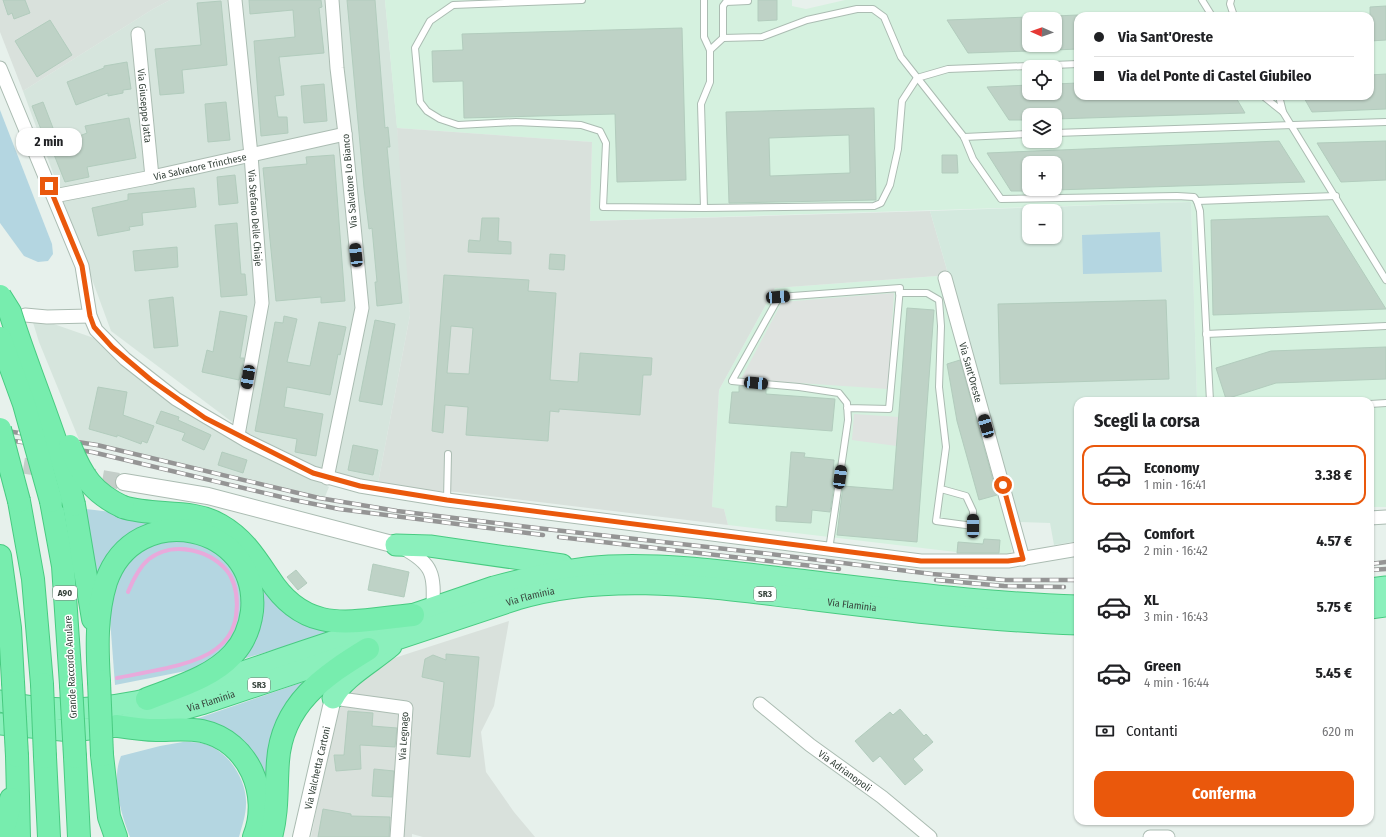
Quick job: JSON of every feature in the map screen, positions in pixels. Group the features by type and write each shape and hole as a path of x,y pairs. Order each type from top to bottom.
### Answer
{"highway":[{"path":"0,296 10,312 9,337 61,458 74,505 83,548 97,650 102,758 102,837"},
{"path":"9,337 47,387 82,472 96,491 123,507 136,511 200,517 219,524 237,536 245,544 285,599 298,609 313,616 329,621 343,622 423,611"},
{"name":"Grande Raccordo Anulare","path":"9,337 24,404 51,501 63,572 79,837"},
{"path":"0,429 19,501 35,595 42,684 49,837"},
{"path":"97,650 100,611 106,582 115,563 131,546 149,534 171,529 195,531 208,536 228,550 237,559 243,569 251,590 252,601 247,633 233,654 207,675 148,699"},
{"path":"396,545 430,546 519,560 594,567"},
{"path":"0,556 10,628 17,758 19,837"},
{"name":"Via Flaminia","path":"148,699 210,682 520,580 594,567 626,565 683,567 939,596 1074,606"},
{"name":"Via Flaminia","path":"0,724 70,731 117,726 201,704 539,593 575,586 616,584 700,587 943,615 1074,624"},
{"path":"1374,588 1386,587"},
{"path":"1374,608 1386,606"},
{"path":"333,698 339,687 349,677 378,657 400,638"},
{"path":"271,837 276,820 280,750 292,716 308,693 322,678 368,649"},
{"name":"SR3","path":"0,701 21,706 54,710 85,709 148,699"},
{"path":"117,726 154,730 192,729 211,734 229,744 244,759 257,782 260,813 254,837"},
{"path":"0,834 9,809 13,772 17,758"},
{"path":"102,758 109,818 116,837"}],"street":[{"name":"Via Stefano Delle Chiaje","path":"235,0 251,155 262,303 238,436"},
{"name":"Via Salvatore Lo Bianco","path":"327,478 362,308 337,68 332,0"},
{"name":"Via Giuseppe Jatta","path":"138,34 152,177"},
{"path":"0,68 82,266 90,316 94,327 102,337 151,380 191,409 238,436 327,478 380,490 447,500 921,561 1008,561 1074,550"},
{"name":"Via Salvatore Trinchese","path":"54,196 152,177 345,134"},
{"name":"Via Sant'Oreste","path":"945,278 1023,559"},
{"path":"25,315 90,316"},
{"path":"124,482 208,496 396,545 420,558 430,569 434,587 423,611"},
{"path":"1374,518 1386,518"},
{"name":"Via Valchetta Cartoni","path":"301,837 333,698"},
{"name":"Via Legnago","path":"333,698 406,708 396,837"},
{"name":"Via Adrianopoli","path":"760,704 810,745 882,797 930,837"},
{"path":"1150,837 1168,837"}],"lane":[{"path":"582,0 453,5 430,21 415,48 420,102 427,111 440,119 458,124 516,122 581,125 600,131 606,143 603,207 704,208 874,206 881,203 890,185 898,148 902,101 917,78 948,69 1074,64"},
{"path":"704,0 702,4 704,37 710,50 710,82 701,104 704,208"},
{"path":"1202,0 1210,12"},
{"path":"1231,0 1230,4 1233,12"},
{"path":"723,38 723,6 726,2 748,1"},
{"path":"710,50 723,38 762,37 807,20 857,10 873,9 884,17 901,56 964,137 973,159 1001,199 1194,197 1200,211 1210,397"},
{"path":"1268,100 1283,112"},
{"path":"1280,100 1283,112 1290,124 1336,196 1386,280"},
{"path":"1062,133 1386,122"},
{"path":"964,137 1022,134"},
{"path":"1197,201 1336,196"},
{"path":"829,550 848,420 847,408 847,403 839,393 799,387 732,381 778,297 900,288 889,409 847,408"},
{"path":"899,293 927,292 939,300 941,326 939,387 946,447 940,490 936,521 973,526 973,511 966,496 940,490"},
{"path":"1206,334 1386,326"},
{"path":"1374,404 1386,403"},
{"path":"447,500 448,454"}],"shaded area":[{"path":"0,0 170,0 153,9 23,91 0,32"},
{"path":"170,0 385,0 406,221 410,315 378,483 319,468 244,431 111,331 23,91 153,9"},
{"path":"385,0 792,0 792,6 806,9 845,0 1386,0 1386,507 1374,507 1374,397 1197,397 1191,202 1062,206 1062,204 1022,204 1022,207 590,221 592,142 397,128"},
{"path":"0,110 52,244 53,254 48,261 38,262 24,256 0,223"},
{"path":"397,128 592,142 590,221 930,211 947,270 937,276 775,288 719,390 712,507 724,509 728,525 457,492 422,490 378,483 410,315"},
{"path":"1191,202 1197,397 1074,397 1074,542 1054,545 1050,523 1020,522 930,211 1022,208 1022,244 1062,244 1062,206"},
{"path":"1160,232 1162,272 1083,274 1082,235"},
{"path":"937,276 964,359 1000,494 1012,549 1010,554 998,557 728,525 724,509 712,508 719,390 775,288"},
{"path":"894,293 888,389 741,379 782,302"},
{"path":"31,316 108,343 264,454 329,487 324,499 80,442 39,342"},
{"path":"854,414 899,417 897,446 852,440"},
{"path":"86,509 171,519 96,585"},
{"path":"182,536 222,552 244,589 241,628 214,660 191,670 115,685 110,619 111,586 143,543"},
{"path":"263,587 286,611 302,623 311,627 334,632 236,661 260,628 264,610"},
{"path":"509,621 494,706 481,732 486,772 514,812 535,837 423,837 412,834 412,837 311,837 337,705 346,691 385,661"},
{"path":"309,680 270,788 210,723 196,719"},
{"path":"183,742 200,743 218,750 231,763 241,778 246,796 246,804 245,816 239,837 130,837 123,818 118,797 117,776 121,756"}],"building":[{"path":"3,0 25,0 30,13 14,19 12,13 8,15"},
{"path":"249,0 321,0 322,7 319,8 324,53 279,57 284,95 275,96 278,117 287,117 288,133 261,136 254,41 295,37 293,10 250,14"},
{"path":"347,0 375,0 385,128 388,127 390,147 387,147 402,303 377,306 375,282 377,282 372,228 369,229 364,188"},
{"path":"758,0 777,0 777,20 758,21"},
{"path":"221,1 227,65 182,70 184,93 160,95 155,49 201,45 197,3"},
{"path":"1386,6 1386,40 1374,41 1374,12 1370,12 1370,7"},
{"path":"1074,15 1074,49 1062,50 1062,16"},
{"path":"1022,17 1022,51 968,53 947,20"},
{"path":"50,20 72,55 37,77 15,41"},
{"path":"682,28 686,180 617,182 615,114 464,118 463,81 433,82 432,51 463,50 462,34"},
{"path":"127,62 131,89 123,90 123,93 108,96 108,93 76,105 67,82 104,68 104,66"},
{"path":"1386,74 1386,109 1312,112 1305,100 1374,100 1374,75"},
{"path":"1074,83 1074,100 1237,100 1245,113 1062,119 1062,108 1022,108 1022,120 1009,120 987,87 1022,85 1022,100 1062,100 1062,84"},
{"path":"324,84 327,121 304,123 301,86"},
{"path":"43,102 53,128 42,132 32,106"},
{"path":"226,102 230,140 208,142 205,104"},
{"path":"874,108 876,200 729,203 726,112","holes":["849,135 850,173 770,176 769,138"]},
{"path":"129,118 136,158 87,167 89,177 65,182 51,147 87,133 85,126"},
{"path":"1279,141 1305,182 1062,190 1062,156 1022,156 1022,191 1011,191 987,153"},
{"path":"1386,141 1386,180 1341,182 1317,143"},
{"path":"334,155 345,301 321,303 321,297 276,301 263,168 307,164 306,157"},
{"path":"942,155 957,155 958,173 942,173"},
{"path":"235,175 238,203 219,205 217,177"},
{"path":"194,188 196,207 142,213 143,225 129,227 130,230 98,236 92,208 128,200 128,194"},
{"path":"1328,216 1386,309 1213,315 1211,220"},
{"path":"482,218 499,218 498,241 511,242 511,254 468,252 469,240 480,241"},
{"path":"237,223 241,274 245,274 247,295 221,297 215,225"},
{"path":"177,247 178,267 135,271 133,251"},
{"path":"550,254 565,255 564,270 549,269"},
{"path":"444,275 529,280 528,291 556,293 550,380 578,382 580,353 652,358 651,375 643,375 640,415 559,409 559,412 550,411 548,441 466,435 468,407 445,405 443,433 432,431","holes":["451,326 473,328 469,374 447,373"]},
{"path":"173,297 178,346 154,348 149,300"},
{"path":"1166,300 1169,379 1000,384 998,304"},
{"path":"907,308 934,310 917,542 837,535 843,486 893,490"},
{"path":"220,311 247,316 240,358 244,358 239,380 202,372 207,350 213,352"},
{"path":"284,316 297,319 287,362 310,366 319,322 346,327 340,355 338,354 330,395 287,387 284,407 323,414 316,456 295,452 297,439 255,431 275,322 283,323"},
{"path":"375,320 395,324 382,405 359,401"},
{"path":"1386,347 1386,379 1276,383 1232,397 1225,397 1216,368 1271,351"},
{"path":"960,360 997,495 979,500 957,421 947,364"},
{"path":"739,386 766,389 766,394 835,399 832,431 729,423 732,392 739,392"},
{"path":"98,387 127,392 123,415 154,426 147,443 142,441 141,444 117,435 117,437 89,429"},
{"path":"161,411 179,417 178,420 211,435 204,450 182,440 185,433 156,423"},
{"path":"353,445 378,450 373,475 348,470"},
{"path":"222,452 247,460 243,473 218,465"},
{"path":"791,452 805,453 804,457 834,460 832,485 834,485 830,512 812,510 811,523 776,521 776,506 787,507"},
{"path":"984,539 1000,540 999,553 957,553 958,542 983,544"},
{"path":"373,564 409,572 404,597 368,590"},
{"path":"296,570 307,583 298,590 287,577"},
{"path":"446,654 479,657 470,757 437,754 444,682 422,677 425,659 433,655 446,660"},
{"path":"900,709 924,736 926,734 933,742 913,759 923,770 905,785 880,756 873,762 855,741 890,712 893,715"},
{"path":"348,711 373,713 372,726 397,728 395,747 360,745 361,769 336,771 334,755 344,755"},
{"path":"374,769 394,771 392,797 372,796"},
{"path":"323,809 351,814 351,816 390,817 389,837 318,837"}],"waterway":[{"path":"117,678 169,668 207,655 220,646 227,638 232,630 236,616 236,595 230,575 223,566 214,559 192,550 170,550 159,553 149,559 139,570 128,592"}],"tunnel":[{"path":"0,462 52,470"},
{"path":"79,474 124,482"}],"railway":[{"path":"0,430 97,445 319,498 397,511 932,574 1006,580 1074,580"},
{"path":"0,439 92,452 294,500 339,509 543,535"},
{"path":"559,537 839,569"},
{"path":"1374,564 1386,562"},
{"path":"1374,570 1386,569"},
{"path":"936,580 1004,586 1064,587"}],"route":[{"path":"49,186 82,266 90,316 94,327 102,337 151,380 205,418 259,447 313,473 327,478 360,486 447,500 921,561 1008,561 1023,559 1003,485"}]}
